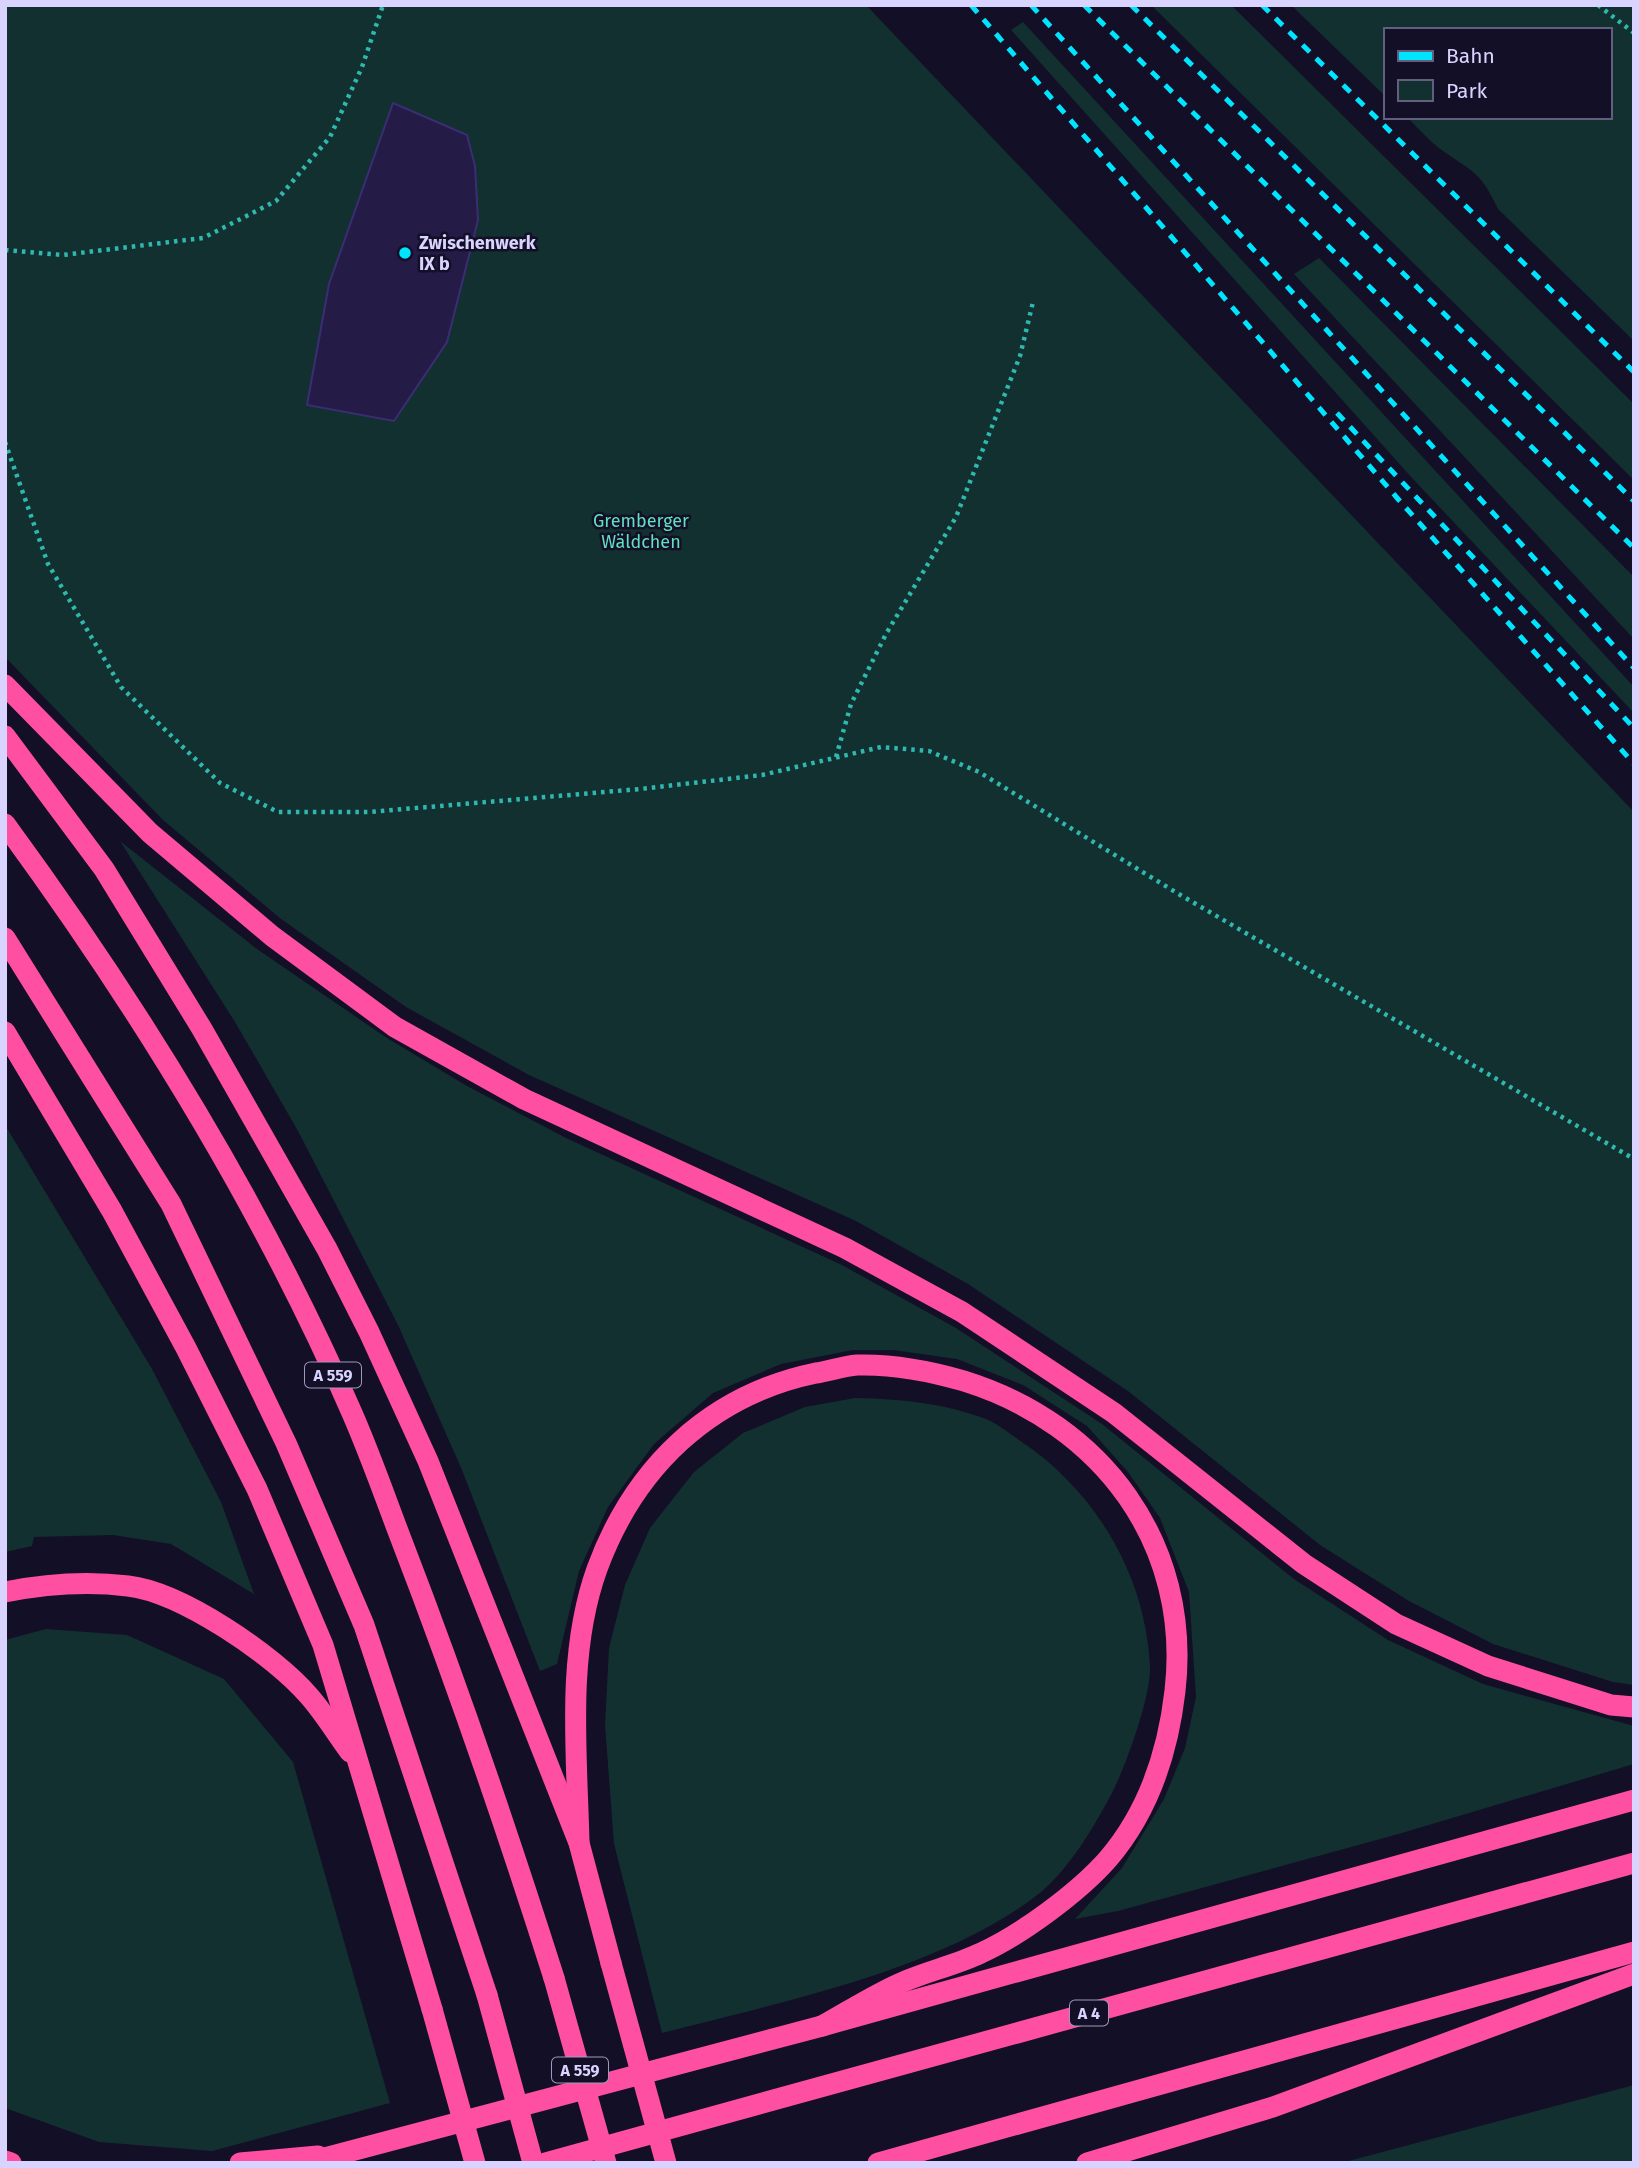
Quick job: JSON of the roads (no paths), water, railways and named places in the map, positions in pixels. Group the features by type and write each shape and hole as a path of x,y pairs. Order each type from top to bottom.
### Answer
{"highway":[{"path":"5,685 150,833 272,936 395,1027 524,1099 845,1248 962,1312 1114,1413 1304,1564 1396,1624 1488,1666 1611,1704 1634,1707"},
{"path":"5,736 104,869 215,1051 327,1248 428,1461 579,1843 666,2163"},
{"name":"A 559","path":"5,824 75,920 170,1068 288,1282 352,1413 489,1775 554,1978 606,2163"},
{"path":"5,938 171,1204 286,1443 364,1625 487,1995 533,2163"},
{"path":"5,1032 118,1222 186,1348 257,1489 323,1645 432,2009 475,2163"},
{"path":"579,1843 576,1719 580,1637 596,1572 622,1509 668,1451 722,1407 788,1379 856,1365 931,1371 1001,1392 1060,1425 1114,1477 1146,1524 1173,1598 1178,1662 1170,1734 1149,1796 1108,1859 1044,1915 983,1952 900,1983 822,2026"},
{"path":"5,1592 47,1584 130,1586 180,1604 253,1646 308,1695 359,1765"},
{"path":"306,2163 822,2026 1634,1800"},
{"name":"A 4","path":"545,2163 1634,1863"},
{"path":"877,2163 1634,1952"},
{"path":"1087,2163 1273,2107 1634,1974"},
{"path":"240,2163 334,2154"},
{"path":"5,2161 11,2163"}],"railway":[{"path":"971,5 1398,499 1634,764"},
{"path":"1031,5 1634,668"},
{"path":"1084,5 1634,548"},
{"path":"1131,5 1634,501"},
{"path":"1262,5 1634,372"},
{"path":"1337,413 1634,728"}],"place":[{"name":"Zwischenwerk IX b","path":"405,253"}],"park label":[{"name":"Gremberger Wäldchen","path":"641,531"}]}
